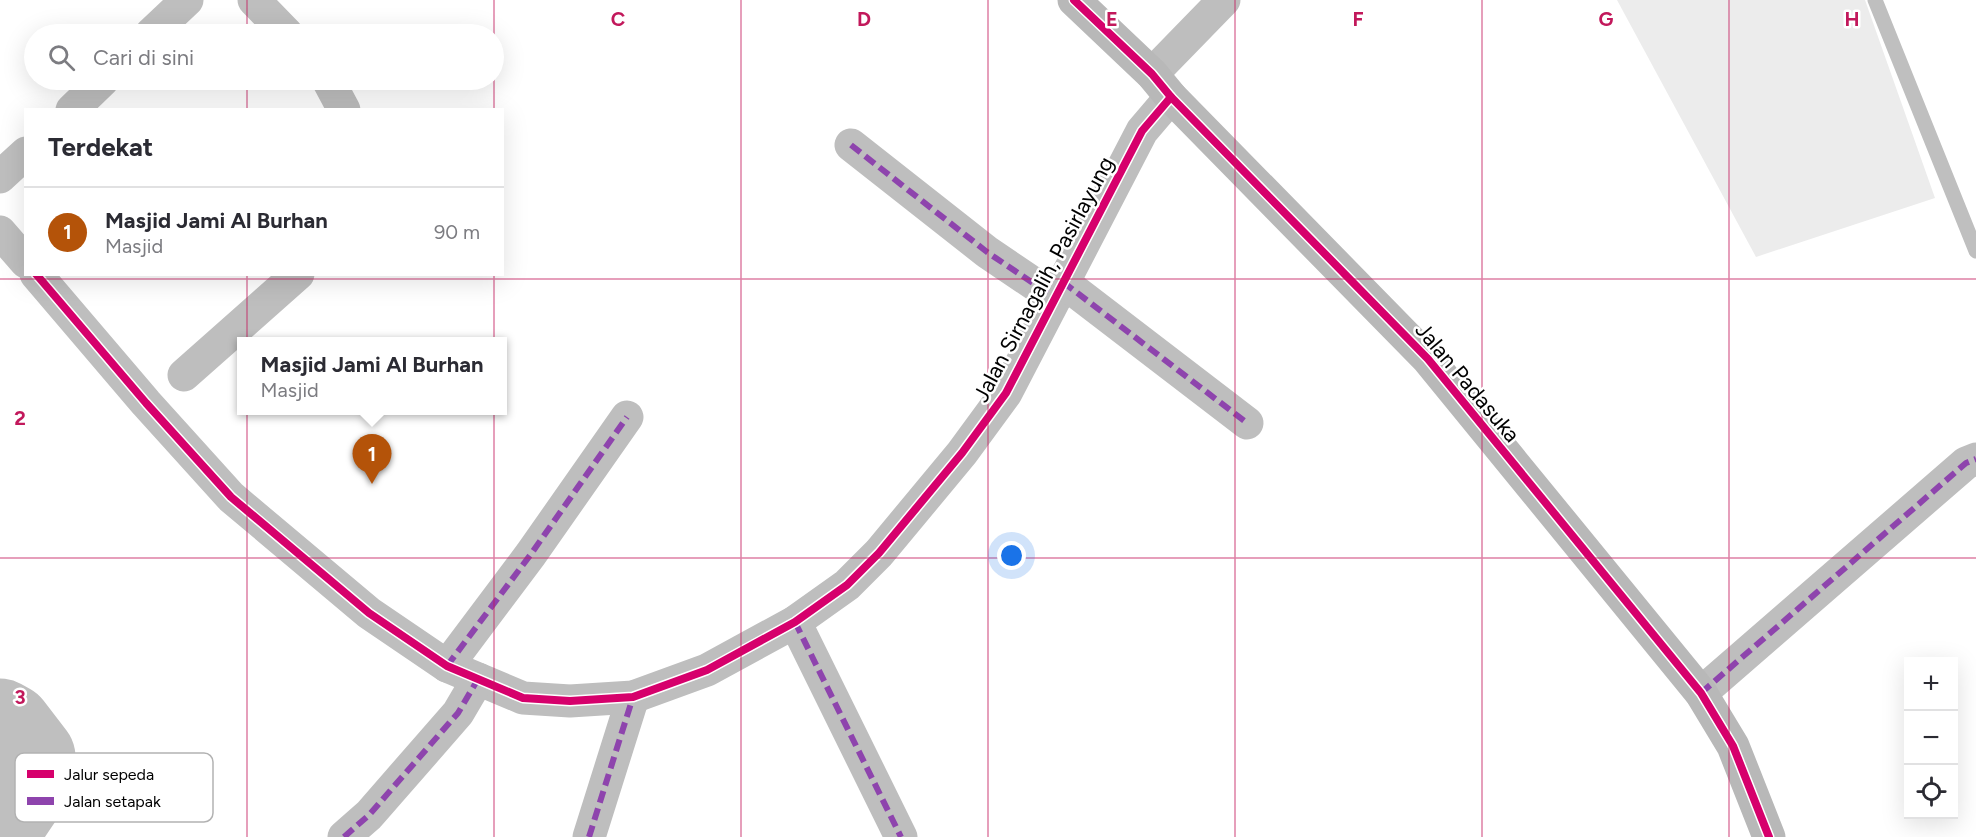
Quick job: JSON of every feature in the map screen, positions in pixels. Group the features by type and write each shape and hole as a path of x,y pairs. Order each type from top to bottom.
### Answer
{"street":[{"path":"162,24 187,0"},
{"path":"254,0 277,24"},
{"name":"Jalan Padasuka","path":"1074,0 1428,359 1701,693 1732,746 1769,837"},
{"name":"Jalan Sirnagalih, Pasirlayung","path":"38,276 146,403 231,497 369,613 447,666 523,698 570,701 633,697 707,670 795,622 847,585 879,553 962,453 1006,393 1142,131 1161,86 1224,0"},
{"path":"74,108 93,90"},
{"path":"333,90 343,108"},
{"path":"851,145 987,252 1059,290 1247,423"},
{"path":"0,177 24,155"},
{"path":"0,232 24,260"},
{"path":"184,375 296,276"},
{"path":"447,666 531,554 627,417"},
{"path":"1701,693 1966,463 1976,459"},
{"path":"795,622 901,837"},
{"path":"344,837 369,814 458,714 478,679"},
{"path":"589,837 633,697"}],"shaded area":[{"path":"1617,0 1865,0 1935,198 1756,257"}],"waterway":[{"path":"1875,0 1976,251"},
{"path":"0,722 9,727 29,753"},
{"path":"0,826 15,804"}],"marked path":[{"path":"851,145 987,252 1055,298"},
{"path":"1063,282 1247,423"},
{"path":"447,666 531,554 627,417"},
{"path":"1701,693 1966,463 1976,459"},
{"path":"795,622 901,837"},
{"path":"344,837 369,815 458,713 478,679"},
{"path":"589,837 633,697"}],"cycle path":[{"path":"1074,0 1152,74 1171,97 1428,359 1701,693 1733,746 1769,837"},
{"path":"38,276 146,403 231,497 369,613 447,666 523,698 570,701 633,697 707,670 795,622 847,585 879,553 962,453 1006,393 1142,131 1171,97"}],"place":[{"name":"Masjid Jami Al Burhan","path":"372,484"}]}
